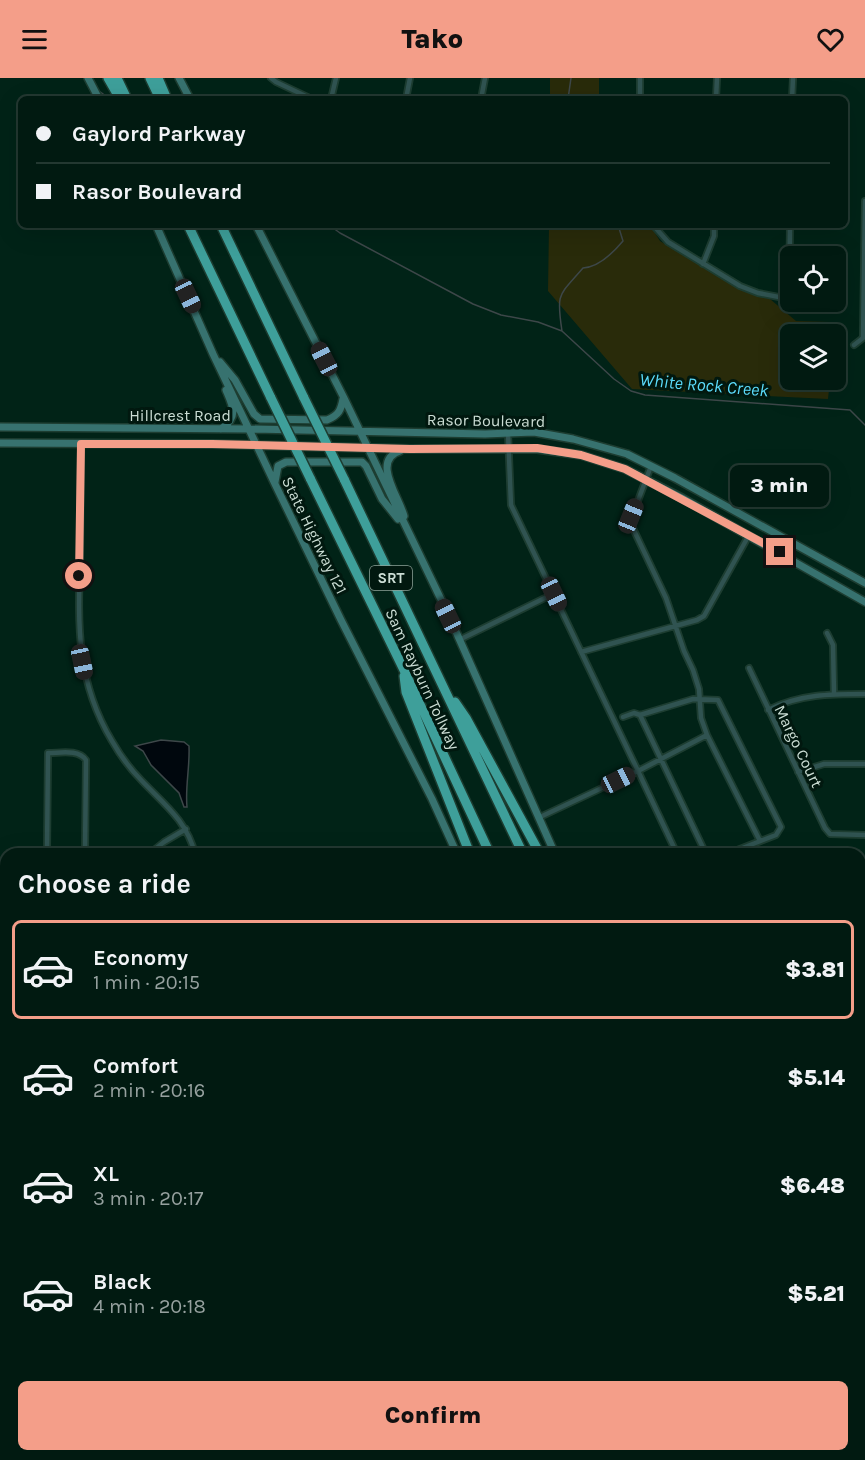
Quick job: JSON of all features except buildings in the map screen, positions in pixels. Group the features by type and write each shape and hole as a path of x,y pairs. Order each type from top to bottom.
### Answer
{"highway":[{"path":"108,78 118,96"},
{"path":"117,78 126,96"},
{"path":"150,78 159,96"},
{"path":"158,78 166,96"},
{"name":"Sam Rayburn Tollway","path":"189,228 403,668 487,848"},
{"name":"Sam Rayburn Tollway","path":"222,228 520,848"},
{"path":"403,668 406,692 468,848"},
{"path":"438,677 466,718 537,848"}],"main road":[{"path":"88,78 97,96"},
{"path":"179,78 188,96"},
{"name":"State Highway 121","path":"157,228 256,445 454,848"},
{"path":"258,228 344,398 407,530 552,848"},
{"path":"213,354 235,380 254,414 260,419 327,420 336,417 341,410 344,398"},
{"path":"213,354 232,404 232,418 221,429"},
{"name":"Hillcrest Road","path":"0,427 360,432"},
{"path":"81,444 82,428"},
{"name":"Rasor Boulevard","path":"360,432 534,432 586,441 627,454 651,466 865,583"},
{"name":"Hillcrest Road","path":"0,443 367,448"},
{"name":"Rasor Boulevard","path":"367,448 537,448 581,455 625,469 645,479 749,535 865,602"},
{"path":"407,530 401,503 386,474 386,467 387,461 394,453 410,449"},
{"path":"275,484 278,466 286,462 362,462 382,499 407,530"}],"street":[{"path":"271,78 306,96"},
{"path":"332,96 336,78"},
{"path":"407,96 410,78"},
{"path":"482,96 485,78"},
{"path":"640,78 640,96"},
{"path":"716,96 717,78"},
{"path":"792,96 793,78"},
{"path":"854,345 863,338 865,201"},
{"path":"656,228 668,242 740,286 789,299 790,228"},
{"path":"703,264 714,236 714,228"},
{"path":"508,433 511,505 674,848"},
{"path":"81,444 79,631 82,662 88,685 99,718 120,754 186,829 193,848"},
{"path":"651,466 630,522 666,598 693,670 701,700 701,718 707,735 760,841"},
{"path":"582,652 704,616 749,535"},
{"path":"459,640 554,594"},
{"path":"827,633 833,645 834,694"},
{"name":"Margo Court","path":"749,668 830,834 865,835"},
{"path":"768,710 783,702 807,696 865,694"},
{"path":"623,717 634,713 640,715 693,699 715,699 721,705 781,827 776,835 742,848"},
{"path":"640,715 703,848"},
{"path":"538,818 638,771 707,735"},
{"path":"47,848 48,753 73,753 87,760 85,848"},
{"path":"798,772 824,764 865,764"},
{"path":"156,848 186,829"}],"green space":[{"path":"550,78 599,78 599,96 550,96"},
{"path":"549,228 652,228 660,241 746,292 770,299 780,307 780,312 785,312 796,321 831,322 831,324 780,324 780,390 829,390 828,399 632,389 548,291"}],"shaded area":[{"path":"161,740 184,742 189,746 187,807 184,807 179,793 151,765 143,751 135,746"}],"waterway":[{"path":"568,96 571,78"},
{"name":"White Rock Creek","path":"99,91 106,96"},
{"name":"White Rock Creek","path":"333,228 473,304 501,315 538,322 562,331 614,379 631,391 645,395 850,410 865,425"},
{"path":"562,331 559,309 561,295 583,268 600,262 623,241 619,228"}],"route":[{"path":"79,576 81,444 212,444 410,449 537,448 581,455 625,469 780,552"}]}
